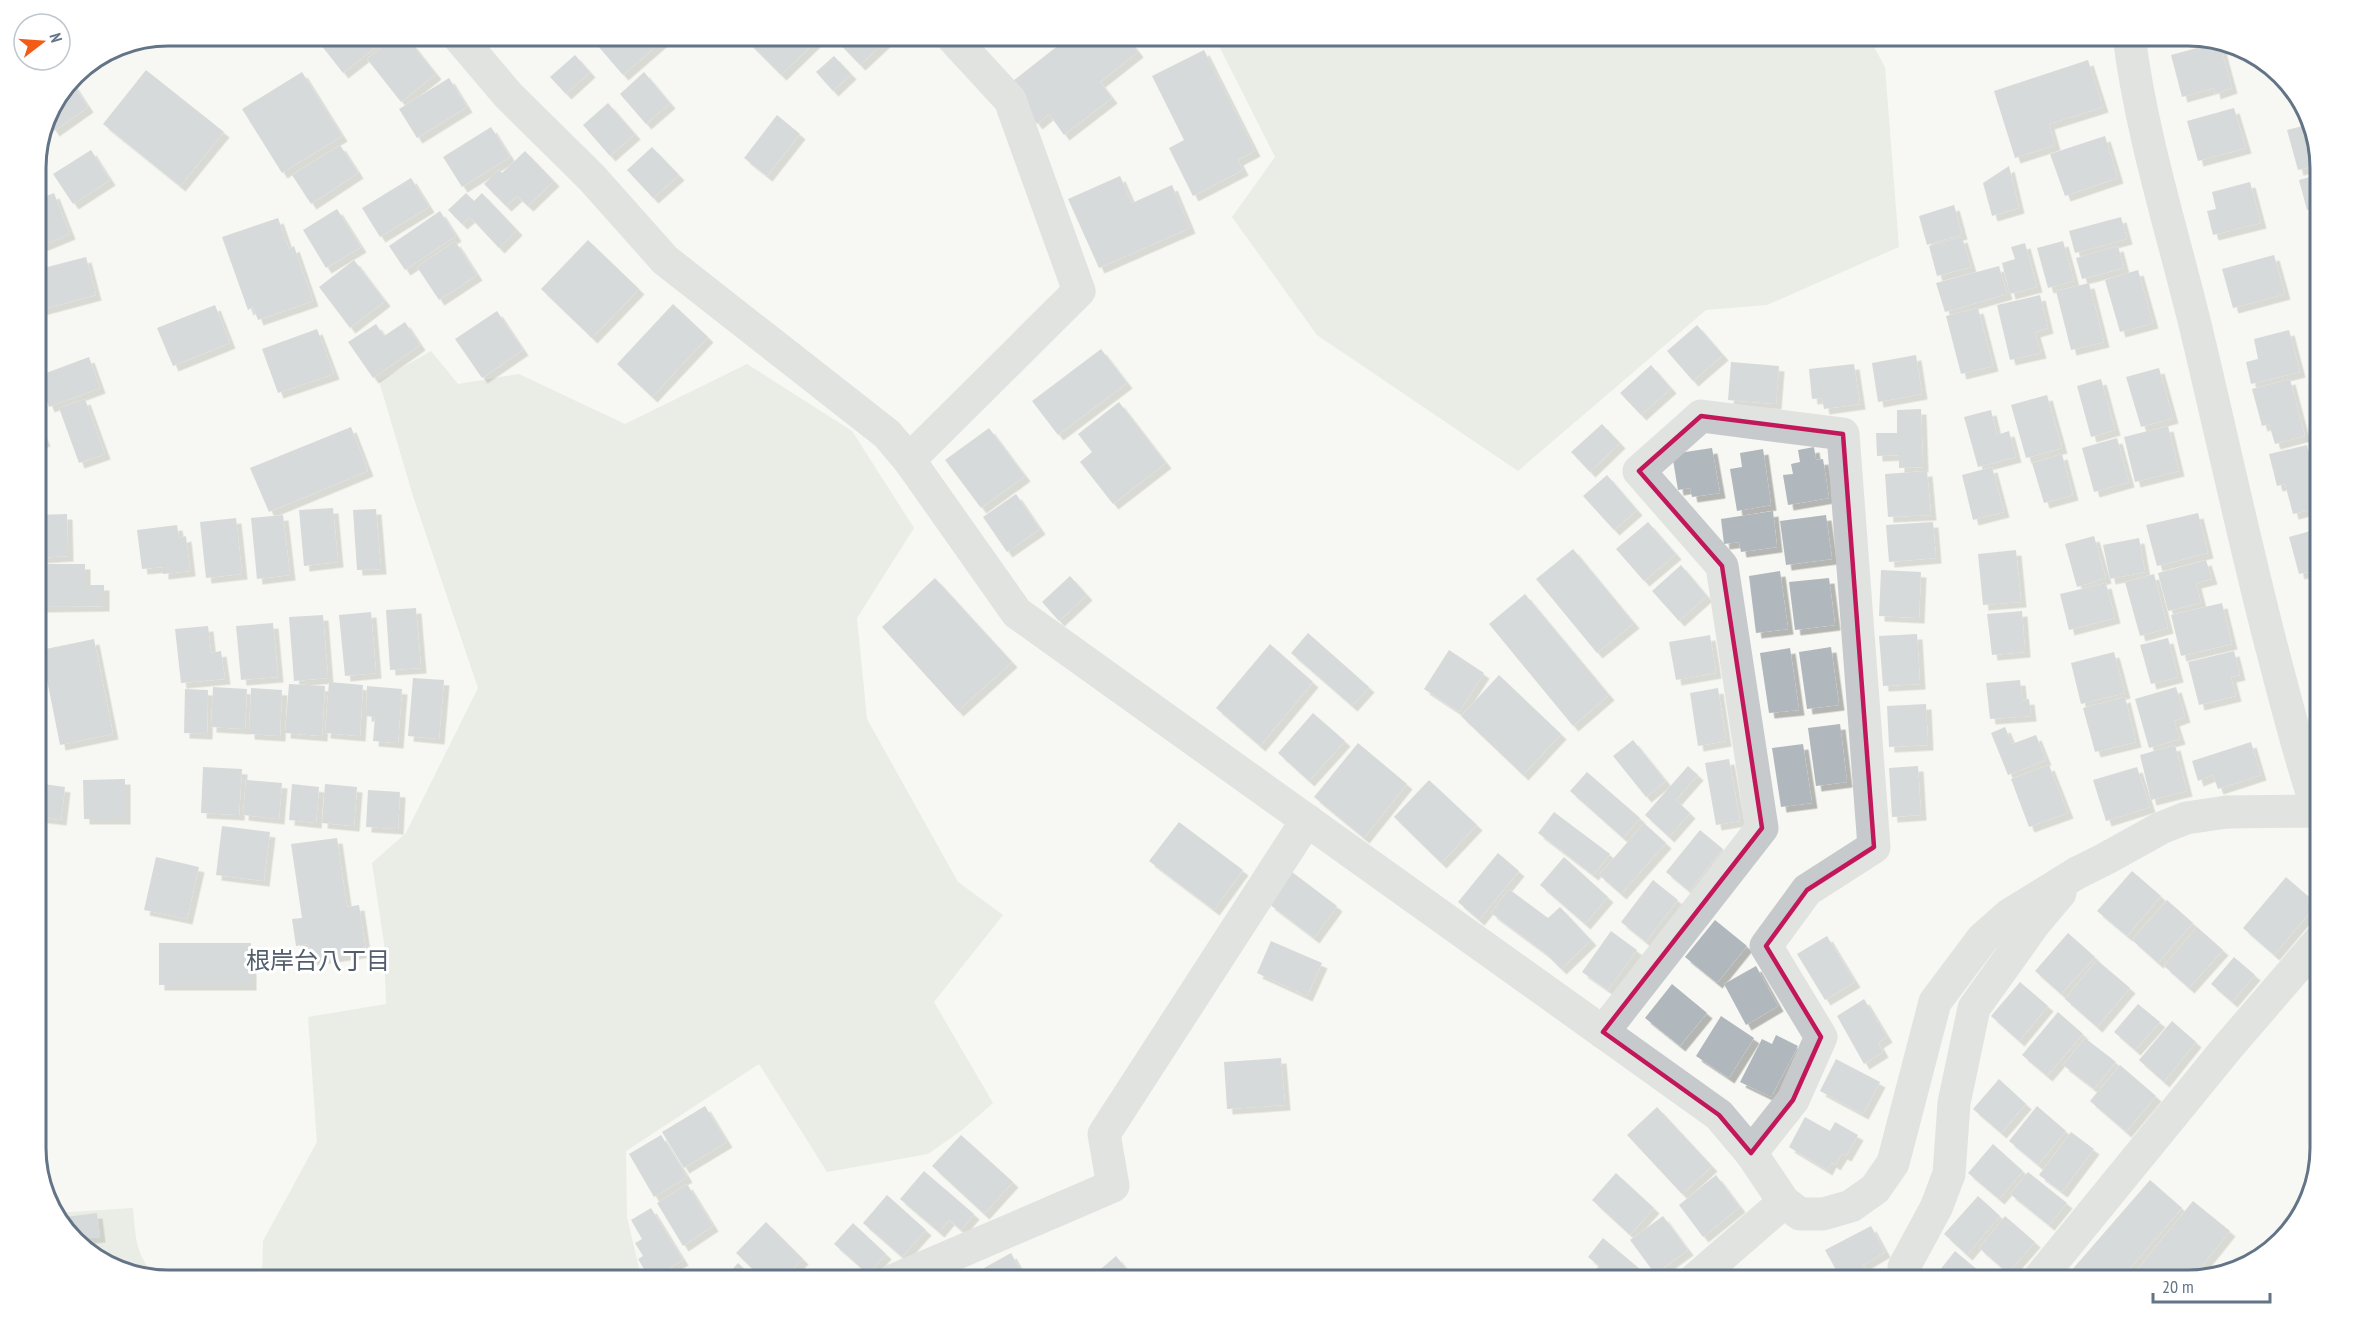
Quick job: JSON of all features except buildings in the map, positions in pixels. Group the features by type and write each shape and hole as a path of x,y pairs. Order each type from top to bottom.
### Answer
{"street":[{"path":"467,46 508,94 592,178 665,260 887,434 909,460 1017,613 1719,1115 1751,1153 1784,1202 1800,1214 1822,1214 1851,1206 1875,1190 1893,1163 1935,1002 1983,938 2009,915 2077,873 2161,828 2186,818 2227,812 2310,812"},
{"path":"909,460 1079,291 1010,100 960,46"},
{"path":"2130,46 2135,83 2161,193 2266,623 2294,733 2310,784"},
{"path":"1603,1032 1762,828 1722,566 1640,471 1701,416 1843,434 1874,847 1807,890 1766,946 1821,1036 1793,1100 1751,1153"},
{"path":"918,1270 1113,1186 1104,1134 1307,820"},
{"path":"1905,1270 1904,1267 1935,1208 1949,1174 1954,1103 1974,1008 2034,924 2077,873"},
{"path":"2046,1270 2227,1048 2310,952"},
{"path":"1706,1270 1784,1202"}],"highlighted area":[{"path":"1701,416 1843,434 1874,847 1807,890 1766,946 1821,1037 1793,1100 1751,1153 1719,1115 1603,1032 1762,828 1722,566 1639,471"}],"shaded area":[{"path":"1219,46 1873,46 1885,67 1899,247 1767,305 1706,310 1518,471 1317,335 1232,217 1275,157"},
{"path":"431,351 458,384 519,374 625,424 747,364 852,431 914,528 857,618 867,719 958,882 1003,915 934,1002 993,1103 962,1130 928,1154 827,1172 759,1064 626,1151 627,1217 639,1270 262,1270 263,1241 317,1142 308,1017 386,1004 384,943 372,863 406,833 478,688 413,496 379,381"},
{"path":"133,1208 140,1253 148,1268 122,1261 94,1245 82,1235 65,1212"}],"district":[{"name":"根岸台八丁目","path":"318,960"}]}
